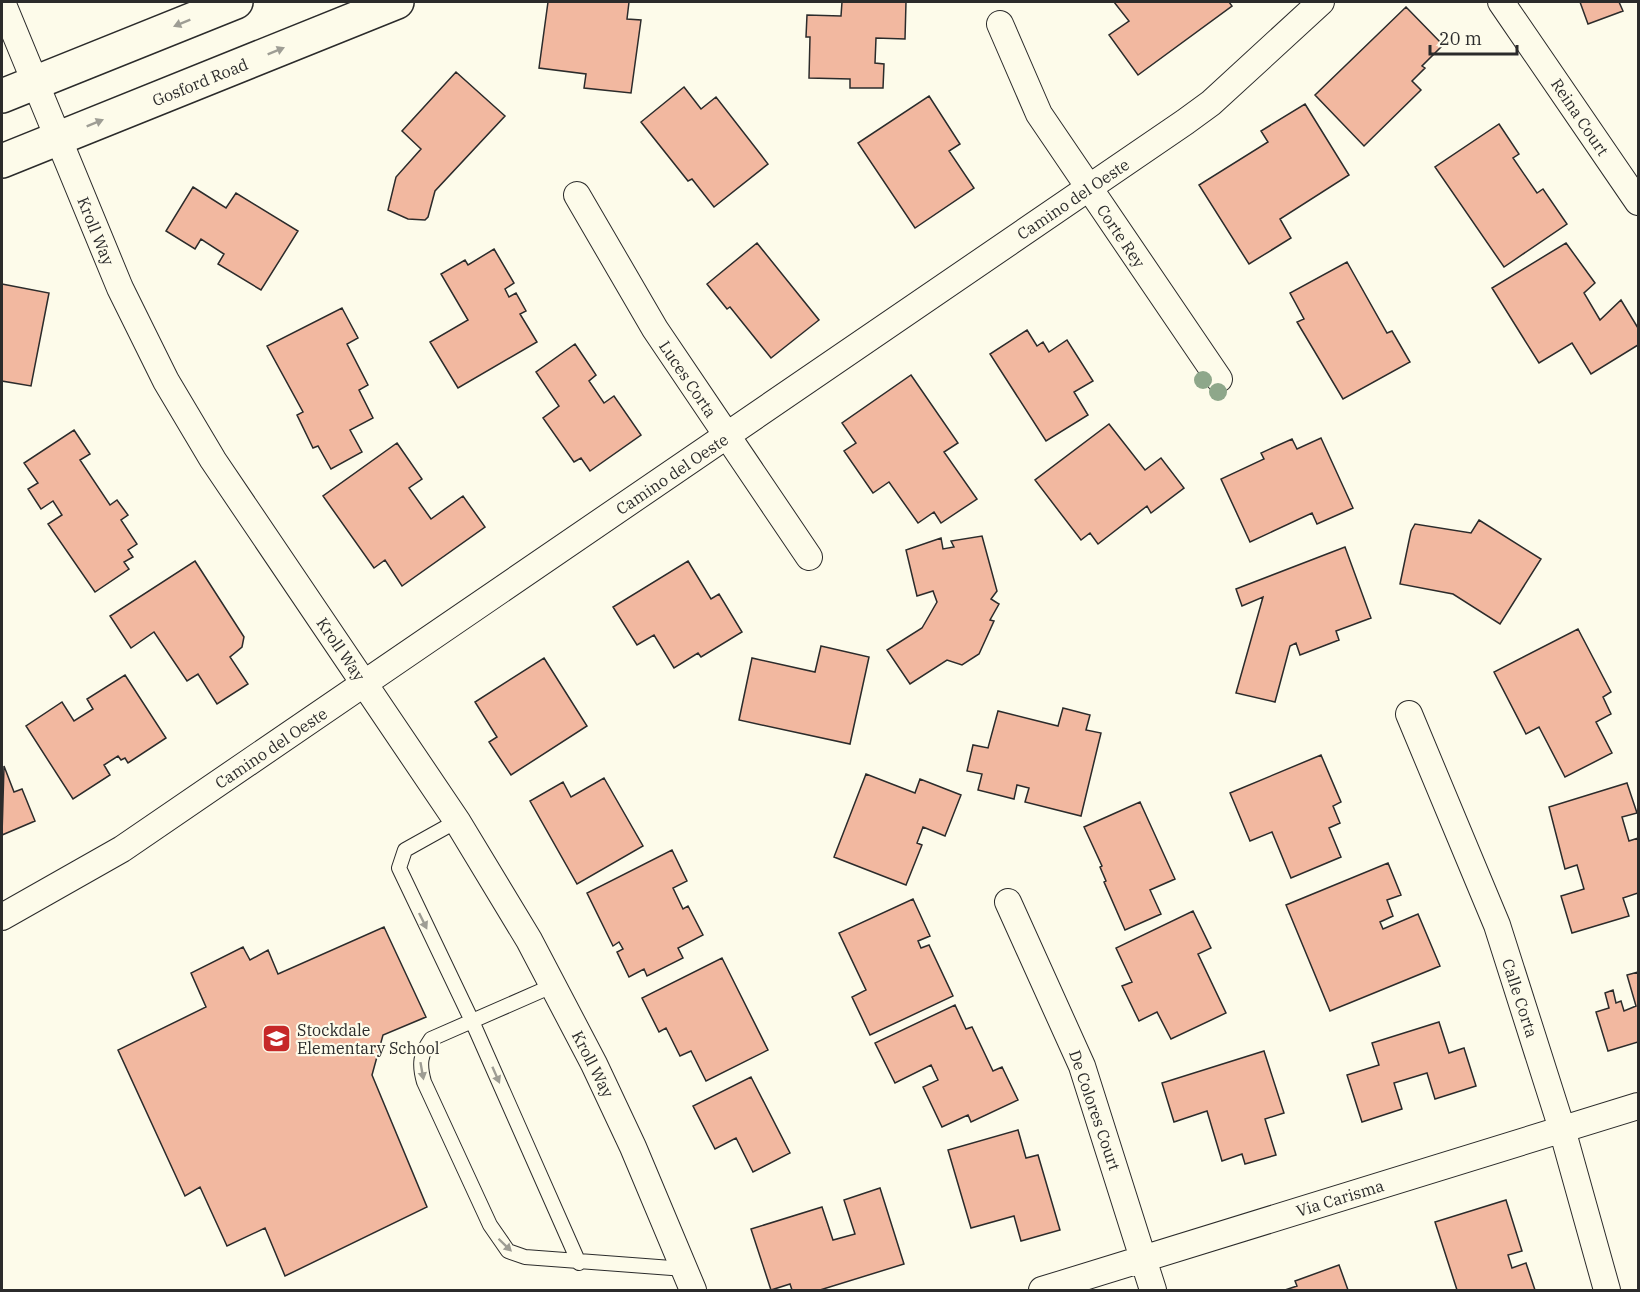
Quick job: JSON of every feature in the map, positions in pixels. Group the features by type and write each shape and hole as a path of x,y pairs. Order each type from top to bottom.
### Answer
{"main road":[{"path":"2,96 236,2"},
{"name":"Gosford Road","path":"2,161 398,2"}],"street":[{"name":"Kroll Way","path":"2,2 120,288 166,381 213,460 457,821 552,986 633,1147 689,1280"},
{"name":"Camino del Oeste","path":"2,917 122,849 1089,188 1211,103 1321,2"},
{"name":"Reina Court","path":"1501,2 1638,202"},
{"name":"Corte Rey","path":"1000,24 1039,114 1219,379"},
{"name":"Luces Corta","path":"577,195 655,329 809,557"},
{"name":"Calle Corta","path":"1409,714 1497,925 1562,1130 1596,1244 1607,1290"},
{"name":"De Colores Court","path":"1008,902 1082,1066 1153,1290"},
{"name":"Via Carisma","path":"1042,1290 1638,1106"}],"lane":[{"path":"457,821 405,850 399,868 472,1021 579,1263"},
{"path":"552,986 431,1039 422,1052 420,1067 424,1082 490,1225 508,1251 525,1257 689,1280"}],"building":[{"path":"548,2 629,2 627,19 641,20 631,93 584,88 586,74 539,68"},
{"path":"842,2 906,2 905,39 876,38 875,63 884,64 883,88 850,88 850,79 809,78 810,37 806,37 807,15 841,16"},
{"path":"1114,2 1229,2 1232,6 1138,75 1109,35 1129,21"},
{"path":"1580,2 1619,2 1623,11 1588,24"},
{"path":"1406,7 1443,45 1422,66 1425,68 1412,81 1421,90 1364,146 1315,95"},
{"path":"456,72 505,116 435,191 428,217 425,220 408,219 388,210 396,177 421,149 402,131"},
{"path":"684,87 701,109 716,97 768,164 714,207 692,179 688,181 641,122"},
{"path":"929,96 960,144 949,151 974,188 915,228 858,143"},
{"path":"1305,104 1349,175 1280,219 1291,238 1249,264 1199,185 1268,142 1261,131"},
{"path":"1499,124 1519,154 1513,158 1537,193 1543,189 1567,224 1504,267 1435,167"},
{"path":"193,187 226,208 236,193 298,231 261,290 218,264 224,254 201,239 195,249 166,231"},
{"path":"757,243 819,320 771,358 730,307 727,309 707,284"},
{"path":"1566,243 1595,283 1584,293 1600,320 1621,300 1638,328 1638,345 1591,374 1572,343 1539,363 1492,288"},
{"path":"494,249 514,283 505,289 509,297 516,293 526,311 520,314 537,342 458,388 430,342 468,320 441,274 465,260 468,265"},
{"path":"1347,262 1387,333 1392,331 1410,362 1343,399 1297,322 1304,319 1290,293"},
{"path":"2,284 49,293 31,386 2,381"},
{"path":"342,308 358,338 347,344 368,385 359,390 373,418 350,430 362,452 331,469 318,446 313,448 297,415 303,412 267,346"},
{"path":"1027,330 1037,346 1043,342 1049,352 1067,340 1093,381 1074,392 1088,415 1046,441 990,354"},
{"path":"575,344 596,375 589,381 604,403 614,396 641,435 590,471 581,458 574,462 543,418 559,406 536,372"},
{"path":"911,375 958,443 944,452 977,499 941,523 934,512 918,523 889,482 873,493 844,451 856,443 842,423"},
{"path":"1109,424 1145,470 1161,458 1184,488 1151,513 1147,506 1098,544 1090,533 1081,540 1035,480"},
{"path":"74,430 90,454 80,460 110,505 117,500 128,515 121,520 137,544 128,550 133,557 124,562 129,569 95,592 48,524 62,515 53,501 41,509 28,489 38,483 24,463"},
{"path":"1321,438 1353,508 1317,524 1312,513 1250,542 1221,479 1264,459 1261,453 1292,439 1297,449"},
{"path":"397,443 422,479 409,488 431,519 463,496 485,527 402,586 385,560 374,568 323,496"},
{"path":"1479,520 1541,559 1500,624 1453,594 1400,584 1411,531 1415,524 1471,533"},
{"path":"982,536 997,591 991,599 999,604 990,620 994,621 979,654 962,665 947,660 910,684 887,650 922,628 937,602 933,591 917,596 906,550 941,538 943,549 954,547 951,541"},
{"path":"1345,547 1371,618 1336,631 1339,640 1300,655 1296,643 1290,646 1275,702 1236,693 1263,597 1242,606 1236,589"},
{"path":"195,561 244,637 242,647 230,657 248,684 217,704 198,674 187,681 154,632 131,648 110,616"},
{"path":"688,561 711,599 719,594 742,632 701,657 698,653 674,668 654,635 637,645 613,607"},
{"path":"1578,629 1611,692 1603,697 1611,714 1596,722 1612,753 1565,777 1539,727 1526,734 1494,672"},
{"path":"821,646 869,657 850,744 739,720 752,658 815,672"},
{"path":"544,658 587,726 511,775 489,742 497,737 475,702"},
{"path":"125,675 166,738 128,763 125,758 121,760 118,756 104,765 110,775 73,799 26,726 62,702 74,721 93,709 87,699"},
{"path":"1063,708 1090,715 1086,730 1101,733 1081,816 1025,802 1029,788 1017,785 1014,799 978,790 982,774 967,771 973,745 988,748 998,711 1058,726"},
{"path":"1321,755 1341,802 1333,806 1340,823 1329,828 1341,857 1291,878 1272,832 1250,841 1230,793"},
{"path":"4,766 14,792 22,789 35,821 2,835"},
{"path":"866,774 915,793 920,779 961,795 945,836 923,827 917,843 922,845 906,885 834,857"},
{"path":"604,778 643,846 577,884 530,801 563,782 571,797"},
{"path":"1627,783 1637,813 1622,817 1629,841 1638,838 1638,893 1623,898 1629,916 1572,933 1561,896 1584,889 1577,865 1565,869 1549,807"},
{"path":"1140,802 1175,879 1150,890 1161,914 1125,930 1104,882 1106,881 1100,867 1102,866 1084,827"},
{"path":"672,850 687,881 673,888 683,909 688,906 703,935 678,948 683,958 647,976 644,969 629,977 617,952 623,949 619,942 613,946 587,893"},
{"path":"1388,863 1401,895 1387,900 1393,916 1380,922 1383,929 1418,914 1440,966 1330,1011 1286,905"},
{"path":"913,899 930,936 918,941 921,948 929,945 953,996 870,1035 852,997 866,990 839,933"},
{"path":"1193,911 1211,948 1198,954 1226,1013 1171,1039 1157,1012 1139,1021 1122,986 1132,982 1116,948"},
{"path":"384,927 426,1017 383,1035 372,1075 427,1207 285,1276 265,1228 227,1246 200,1187 185,1196 118,1050 206,1007 191,973 243,947 250,960 268,950 278,974"},
{"path":"722,958 768,1050 706,1081 691,1051 680,1056 666,1028 659,1032 642,998"},
{"path":"1638,972 1638,1042 1608,1051 1596,1012 1609,1008 1605,993 1613,990 1616,1003 1621,1001 1624,1011 1636,1006 1627,975"},
{"path":"955,1005 966,1029 972,1027 993,1071 1002,1067 1018,1100 971,1122 968,1115 942,1127 923,1087 938,1080 931,1065 895,1083 875,1043"},
{"path":"1439,1022 1449,1053 1464,1048 1476,1086 1435,1099 1427,1073 1394,1083 1402,1109 1362,1122 1347,1075 1379,1065 1372,1043"},
{"path":"1264,1051 1284,1113 1265,1119 1276,1155 1245,1164 1242,1154 1222,1161 1207,1111 1174,1122 1162,1083"},
{"path":"751,1077 790,1153 753,1172 736,1138 715,1149 693,1106"},
{"path":"1018,1130 1026,1158 1038,1155 1060,1230 1021,1241 1014,1216 971,1228 948,1150"},
{"path":"880,1188 904,1264 820,1290 792,1290 790,1284 771,1290 751,1229 822,1207 833,1240 855,1234 844,1200"},
{"path":"1506,1200 1522,1251 1508,1255 1512,1268 1526,1263 1535,1290 1457,1290 1435,1222"},
{"path":"1339,1265 1348,1290 1285,1290 1297,1286 1295,1281"}],"place":[{"name":"Stockdale Elementary School","path":"276,1039"}]}
